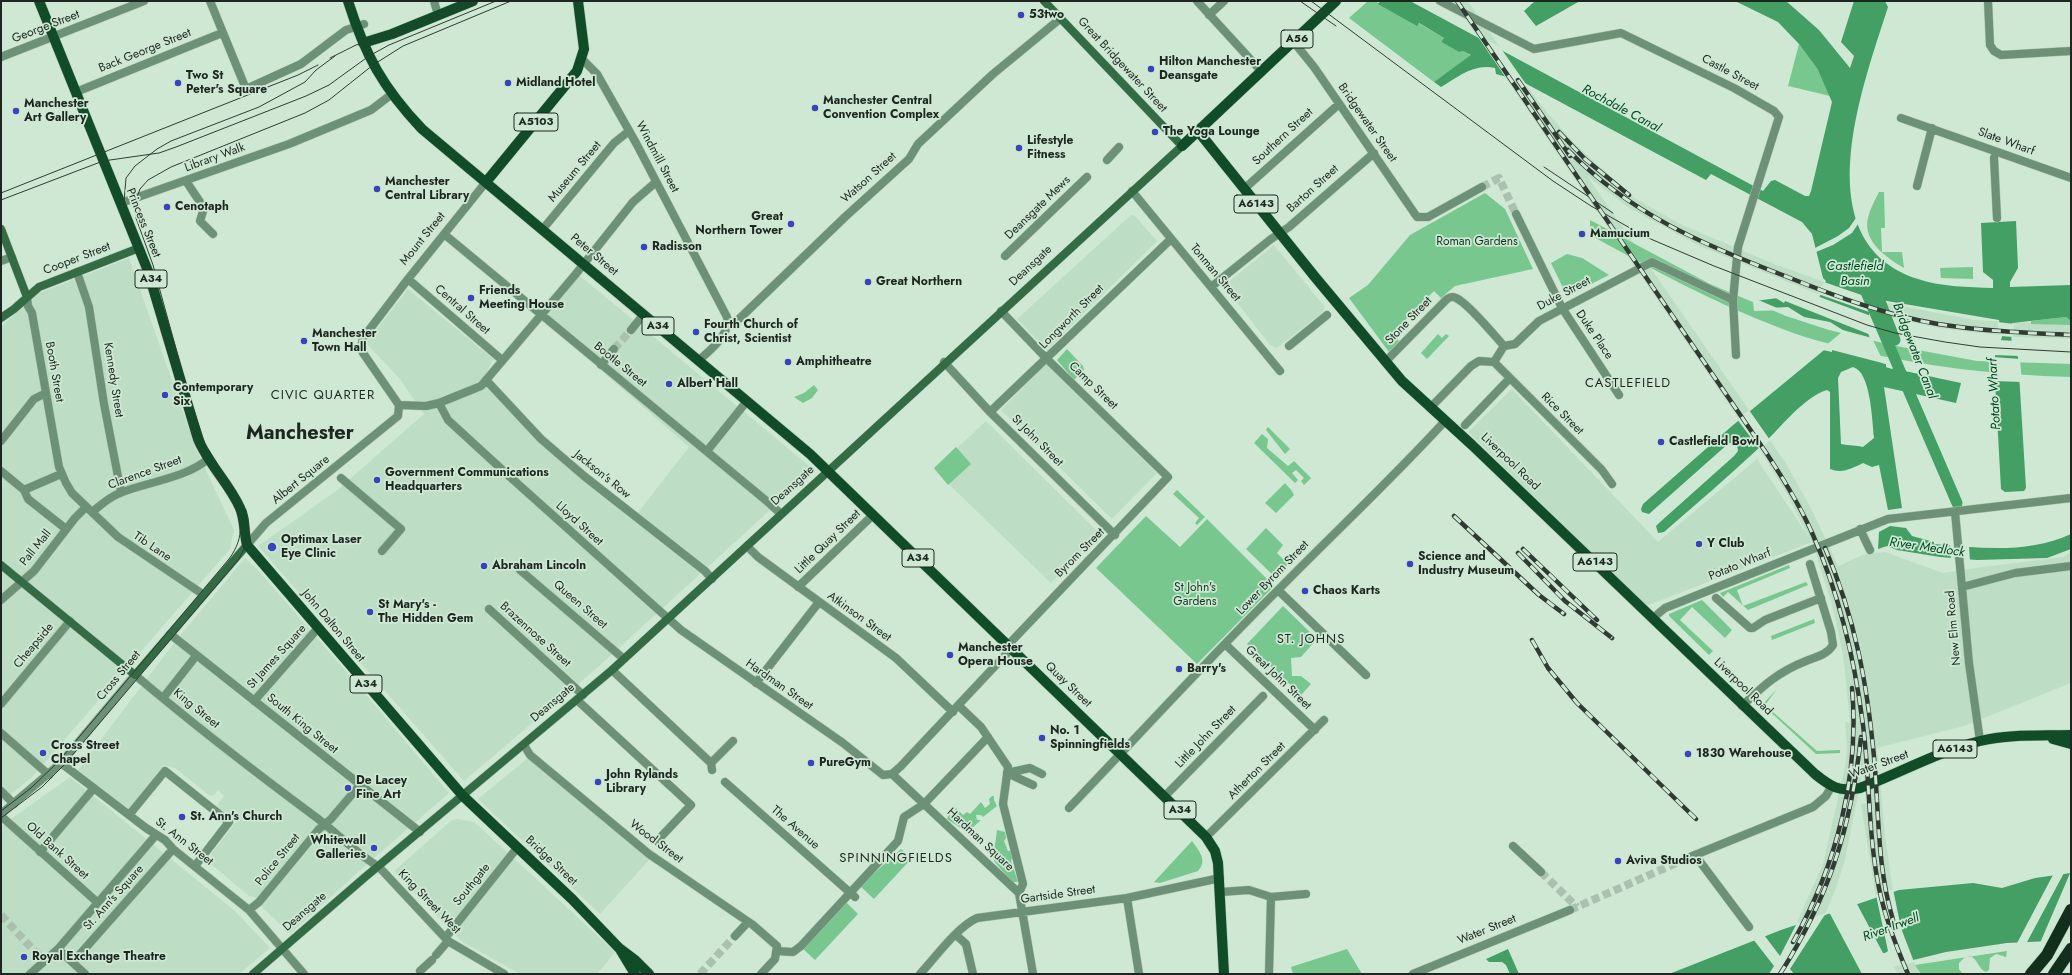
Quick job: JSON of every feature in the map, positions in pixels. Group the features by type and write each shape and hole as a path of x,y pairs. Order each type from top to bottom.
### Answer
{"highway":[{"path":"2031,974 2040,965 2064,927 2071,910"},
{"path":"2054,974 2071,949"}],"main road":[{"name":"Princess Street","path":"39,1 139,248 161,312 198,439 208,459 228,486 240,509 247,545"},
{"name":"A34","path":"348,1 360,26 363,43"},
{"path":"363,43 473,1"},
{"name":"A5103","path":"578,1 584,49 582,60"},
{"name":"Deansgate","path":"1182,146 1262,72 1291,39 1336,1"},
{"name":"Peter Street","path":"363,43 372,65 392,94 422,129 748,401 828,471"},
{"name":"Mount Street","path":"486,182 574,76 582,60"},
{"name":"Liverpool Road","path":"1198,131 1385,362 1430,408 1653,618 1742,706 1814,774 1831,787"},
{"name":"Quay Street","path":"828,471 1206,837 1215,851 1220,878"},
{"name":"John Dalton Street","path":"247,545 462,796"},
{"name":"Water Street","path":"1831,787 1851,789 1860,788 1954,749 1980,741 2015,735 2071,735"},
{"name":"Water Street","path":"2043,736 2071,744"},
{"name":"Bridge Street","path":"462,796 572,899 619,948 635,960 649,974"},
{"name":"A34","path":"1220,878 1224,974"},
{"name":"Bridge Street","path":"619,948 635,974"}],"street":[{"name":"George Street","path":"1,57 144,1"},
{"path":"210,1 246,89 301,64 346,30 360,26"},
{"path":"434,1 438,15"},
{"name":"Great Bridgewater Street","path":"1044,1 1182,146"},
{"path":"1197,1 1262,72"},
{"path":"1209,15 1224,1"},
{"name":"Castle Street","path":"1440,1 1534,49 1621,32 1734,88 1774,111 1780,117 1760,183 1738,247 1733,300 1736,355"},
{"path":"1988,1 1990,45 1994,51 2001,55 2071,51"},
{"name":"Watson Street","path":"699,360 725,331 728,325 736,323 845,217 909,159 918,144 993,74 1061,18"},
{"name":"Back George Street","path":"76,92 222,33"},
{"name":"Bridgewater Street","path":"1291,39 1374,153 1414,214 1420,218 1428,217 1482,187"},
{"name":"Windmill Street","path":"582,60 597,74 629,131 724,310 728,325"},
{"name":"Library Walk","path":"121,204 315,133 371,110 392,94"},
{"name":"Southern Street","path":"1244,189 1331,109 1339,104"},
{"name":"Slate Wharf","path":"1901,118 2071,178"},
{"path":"1917,186 1932,128"},
{"name":"Museum Street","path":"542,230 614,143 629,131"},
{"name":"Deansgate","path":"253,974 364,878 379,867 612,670 712,579 944,362 1182,146"},
{"path":"1107,160 1119,147"},
{"name":"Barton Street","path":"1211,287 1280,233 1374,153"},
{"path":"1994,158 1997,218"},
{"name":"Deansgate Mews","path":"1005,256 1087,177"},
{"path":"186,181 204,208 200,220 214,234"},
{"name":"Mount Street","path":"400,405 365,358 361,348 362,342 367,331 408,278 486,182"},
{"path":"400,405 426,406 439,403 476,389 486,380 584,264 633,202 656,182"},
{"name":"Tonman Street","path":"1132,191 1280,371"},
{"name":"Duke Place","path":"1516,214 1562,308 1619,394"},
{"name":"Booth Street","path":"1,229 27,298 28,306 32,313 61,474 69,488 89,510"},
{"name":"Bootle Street","path":"444,234 769,502 781,514"},
{"name":"Longworth Street","path":"990,412 1171,239"},
{"name":"Cooper Street","path":"1,318 14,310 39,287 139,248"},
{"path":"1,261 12,257"},
{"name":"Duke Street","path":"1504,346 1515,344 1539,321 1652,262 1733,300"},
{"name":"Kennedy Street","path":"77,272 89,307 105,411 121,492"},
{"name":"Central Street","path":"408,278 502,360"},
{"name":"Stone Street","path":"1385,362 1447,299 1452,297 1457,298 1468,308 1504,346"},
{"name":"Camp Street","path":"1001,311 1047,359 1168,477"},
{"path":"631,330 644,314"},
{"path":"1289,346 1327,315"},
{"path":"1430,408 1470,366 1479,361 1494,362 1504,346"},
{"path":"601,365 614,349"},
{"name":"St John Street","path":"944,362 990,412 1115,535"},
{"name":"Rice Street","path":"1494,362 1602,470 1612,484"},
{"path":"1465,425 1510,378"},
{"name":"Jackson's Row","path":"486,380 541,439 584,476 705,571 712,579"},
{"path":"1,441 31,402 40,395 46,394"},
{"path":"707,451 748,401"},
{"name":"Lloyd Street","path":"439,403 448,420 556,521 668,619"},
{"name":"Albert Square","path":"247,545 266,523 395,420 400,411 400,405"},
{"name":"Lower Byrom Street","path":"1120,754 1278,590 1361,506 1400,470 1445,421"},
{"name":"Clarence Street","path":"89,510 121,492 193,469 208,459"},
{"path":"1,471 24,490 28,499 66,529"},
{"path":"24,490 61,474"},
{"name":"Byrom Street","path":"892,774 956,709 1010,647 1168,477"},
{"path":"341,478 401,529 382,551"},
{"name":"Potato Wharf","path":"1653,618 1666,608 1888,519 1916,514 1955,512 2035,500 2071,498"},
{"name":"Pall Mall","path":"1,600 34,571 66,529 89,510"},
{"name":"Tib Lane","path":"89,510 130,547 204,595"},
{"name":"New Elm Road","path":"1955,512 1969,663 1980,741"},
{"name":"Little Quay Street","path":"798,587 873,515"},
{"path":"1860,529 1870,550"},
{"name":"Cross Street","path":"1,815 62,763 135,675 247,545"},
{"name":"Atkinson Street","path":"747,546 758,557 896,658 956,709"},
{"path":"1742,706 1764,684 1777,675 1789,668 1825,653 1831,648 1833,641 1810,564"},
{"name":"King Street","path":"1,565 162,698 241,761 325,824 368,860 379,867"},
{"path":"1962,587 2015,573 2071,566"},
{"name":"Queen Street","path":"520,570 624,659"},
{"path":"1278,590 1366,675"},
{"path":"1716,598 1750,628 1753,628 1765,620 1821,598"},
{"path":"756,683 819,602"},
{"name":"Brazennose Street","path":"489,609 691,805 658,841"},
{"name":"Hardman Street","path":"668,619 842,743 883,776 892,774"},
{"name":"Cheapside","path":"1,704 70,621"},
{"name":"St James Square","path":"254,701 318,628"},
{"name":"South King Street","path":"170,634 420,832"},
{"name":"Great John Street","path":"1225,644 1315,730"},
{"path":"162,698 196,656"},
{"path":"612,670 711,767 733,741"},
{"name":"Little John Street","path":"1165,796 1263,696"},
{"path":"956,709 981,727 1008,767 1008,773"},
{"name":"Atherton Street","path":"1206,837 1324,720"},
{"path":"1,733 49,775"},
{"path":"761,974 775,959 777,951 792,952 801,946 852,895 898,841 904,817 924,804 988,737"},
{"name":"Wood Street","path":"524,745 530,755 649,854 774,941 777,946 777,951"},
{"path":"1069,808 1120,754"},
{"name":"St. Ann Street","path":"62,763 156,835 165,840 173,849 249,910 304,974"},
{"path":"1008,773 1030,768 1042,774"},
{"path":"130,815 165,771 229,822 195,866"},
{"path":"1008,773 1034,784"},
{"name":"Hardman Square","path":"1008,773 1003,804 1023,884 1019,893 1033,974"},
{"name":"Hardman Square","path":"892,774 1019,893"},
{"name":"The Avenue","path":"725,782 852,895"},
{"name":"Police Street","path":"249,910 259,902 318,830 332,820 360,786"},
{"path":"1749,927 1695,856 1813,807 1826,796 1831,787"},
{"path":"40,852 94,788"},
{"path":"1,791 14,804"},
{"name":"Old Bank Street","path":"1,815 40,852 97,902"},
{"name":"St. Ann's Square","path":"30,974 58,948 156,835"},
{"path":"1513,846 1541,872"},
{"name":"Southgate","path":"420,971 434,957 517,848"},
{"name":"St. Ann's Square","path":"73,962 173,849"},
{"name":"King Street West","path":"379,867 447,939 504,974"},
{"name":"Gartside Street","path":"920,974 956,935 971,921 977,918 1022,909 1127,898 1220,878"},
{"path":"1221,892 1249,890 1271,897 1306,894"},
{"path":"1269,974 1271,897"},
{"path":"1127,898 1139,974"},
{"name":"Water Street","path":"1413,974 1570,910"},
{"path":"735,936 748,922"},
{"path":"956,935 966,944 973,974"},
{"path":"58,948 83,972"},
{"path":"37,954 44,961"}],"shaded area":[{"path":"1453,1 1468,1 1529,89 1550,116 1575,144 1633,197 1680,224 1774,264 1881,302 1974,320 2071,325 2071,339 2016,337 1938,328 1876,314 1820,295 1697,245 1628,207 1587,176 1785,462 1812,510 1838,566 1865,554 1885,552 1943,573 2063,557 2071,552 2071,683 1964,726 1877,748 1885,836 1892,885 1901,928 1915,965 1921,974 1898,974 1885,953 1861,804 1866,803 1863,770 1845,860 1836,888 1826,912 1787,974 1795,927 1823,864 1845,767 1847,748 1845,722 1850,722 1843,655 1832,604 1812,542 1646,606 1468,432 1512,389 1658,542 1757,459 1810,539 1788,496 1761,451"},
{"path":"1131,215 1135,216 1157,241 1047,350 1017,319"},
{"path":"1274,245 1325,307 1323,312 1277,348 1270,345 1225,287 1227,283"},
{"path":"129,258 196,449 234,530 230,549 33,776 1,803 1,327 34,295"},
{"path":"579,275 814,470 598,667 464,781 258,546 336,491 424,414 400,379 366,343 408,289 493,359 482,382 633,519 689,447 542,319"},
{"path":"1046,364 1157,473 1112,519 1001,410"},
{"path":"986,421 1099,533 1051,583 934,470"},
{"path":"245,558 259,571 449,793 358,872 290,934 260,905 255,897 249,896 212,865 211,854 236,822 219,808 218,804 224,796 218,790 214,795 210,796 175,768 164,765 128,809 78,770 174,643"},
{"path":"529,757 650,859 600,914 478,799"},
{"path":"70,777 235,911 270,948 239,974 1,974 1,826"},
{"path":"457,819 474,822 615,952 597,974 520,974 464,943 394,871 452,820"}],"green space":[{"path":"1368,1 1375,1 1416,25 1418,23 1444,38 1441,42 1459,52 1463,51 1472,56 1434,82 1349,18"},
{"path":"1799,44 1820,73 1830,96 1788,86"},
{"path":"1879,192 1884,192 1885,228 1881,228 1882,252 1902,252 1904,268 1890,259 1877,248 1869,234 1867,226 1868,218"},
{"name":"Roman Gardens","path":"1485,193 1505,209 1533,269 1455,286 1441,298 1434,291 1392,333 1399,341 1389,352 1349,298 1368,285 1410,235"},
{"path":"1590,220 1710,284 1786,316 1829,330 1891,345 1977,361 2071,364 2071,377 1989,372 1908,361 1855,350 1798,335 1707,297 1590,235"},
{"path":"1567,254 1582,258 1609,275 1567,296 1551,263"},
{"path":"1973,267 1973,279 1941,278 1940,268"},
{"path":"2066,317 2071,321 2071,325 2031,324 2031,321"},
{"path":"1438,334 1442,338 1446,334 1449,336 1427,359 1421,353"},
{"path":"1067,349 1083,366 1084,370 1074,380 1057,360"},
{"path":"814,385 818,390 812,398 803,403 794,397 804,393"},
{"path":"1268,427 1290,449 1285,454 1266,430"},
{"path":"1262,434 1268,439 1267,448 1288,466 1294,461 1311,478 1304,485 1301,481 1304,478 1296,470 1292,473 1298,480 1295,483 1254,443"},
{"path":"956,447 971,464 948,485 934,468"},
{"path":"1285,483 1294,495 1276,513 1265,503"},
{"path":"1177,490 1205,517 1197,525 1195,523 1199,518 1173,494"},
{"name":"St John's Gardens","path":"1146,516 1180,547 1207,519 1274,586 1197,664 1096,568"},
{"path":"1266,528 1283,545 1277,553 1288,564 1275,577 1246,549"},
{"path":"1789,565 1790,568 1737,590 1743,605 1728,592 1723,597 1720,593"},
{"path":"1806,582 1808,585 1748,610 1743,606"},
{"path":"1702,600 1732,630 1725,638 1692,607 1680,620 1713,651 1709,655 1669,616 1669,614"},
{"path":"1283,606 1317,639 1301,657 1291,658 1292,676 1301,676 1311,684 1301,695 1247,644"},
{"path":"1814,619 1815,623 1772,640 1771,636"},
{"path":"1777,689 1765,705 1817,751 1840,750 1840,753 1816,754 1762,705"},
{"path":"994,796 997,806 983,817 981,815 976,815 977,820 981,820 972,828 962,829 947,819 949,814 954,819 960,818 958,812 954,812 956,808 963,815 967,812 970,814 981,802 985,808 990,804 989,799"},
{"path":"997,830 1005,832 1006,838 1004,841 1008,851 1012,851 1013,855 1011,861 1018,882 1012,882 994,861 993,856 999,861 1004,859 1000,854 994,853"},
{"path":"1192,841 1200,852 1202,859 1201,867 1198,871 1160,883 1154,882"},
{"path":"901,849 912,858 874,899 860,886"},
{"path":"845,901 858,914 815,960 802,948"},
{"path":"1347,949 1362,974 1293,974 1291,967"},
{"path":"2007,951 2006,957 1996,954 1990,958 1989,970 1986,972 1981,969 1975,959 1971,956"},
{"path":"1967,957 1959,963 1959,969 1963,974 1921,974 1915,965"}],"water":[{"name":"Castlefield Basin","path":"1380,1 1410,1 1763,191 1771,181 1775,180 1805,196 1809,196 1832,102 1818,70 1799,44 1778,22 1735,1 1786,1 1819,30 1850,68 1854,56 1841,42 1854,1 1885,1 1888,7 1866,78 1856,118 1850,159 1851,198 1861,232 1883,260 1918,279 1946,285 1993,288 1993,280 1983,272 1981,223 2016,221 2018,268 2010,282 2010,287 2071,285 2071,321 2066,317 2012,323 2012,345 2018,357 2026,488 2024,491 2005,492 2001,489 1995,381 1995,356 2002,337 1999,320 1881,300 1877,297 1874,300 1870,310 1868,332 1882,363 1887,364 1886,367 1961,383 1956,403 1884,387 1902,508 1888,510 1879,465 1872,467 1863,463 1843,471 1830,469 1830,392 1827,390 1809,399 1760,447 1724,479 1664,532 1658,533 1656,526 1734,456 1738,451 1737,445 1734,443 1729,443 1649,514 1642,512 1641,509 1643,504 1732,426 1846,332 1830,322 1804,317 1788,307 1754,309 1755,301 1778,298 1784,301 1819,298 1826,281 1823,278 1812,234 1802,222 1711,174 1706,180 1521,81 1496,74 1495,68 1480,67 1473,69 1441,87 1434,82 1471,55 1463,51 1459,52 1441,42 1444,38 1419,23 1417,26 1378,4","holes":["1853,367 1859,371 1864,378 1870,398 1874,438 1863,447 1841,444 1838,378 1841,372"]},
{"path":"1535,1 1580,1 1536,26 1524,11"},
{"name":"River Medlock","path":"1890,526 1906,528 1912,536 1934,542 1934,544 1986,548 2038,545 2071,534 2071,549 2047,558 1977,560 1940,557 1897,550 1887,546 1878,549 1879,532"},
{"name":"River Irwell","path":"2071,873 2071,940 2007,943 1946,952 1856,974 1669,974 1781,930 1899,890 1973,883 2002,888 2035,878"},
{"path":"1508,949 1519,974 1510,974 1506,965 1502,962 1489,962 1486,959"}],"pier":[{"path":"1476,34 1500,47 1528,87 1506,78"},
{"path":"1856,218 1858,224 1852,233 1833,245 1816,252 1815,248 1838,236 1849,228"},
{"path":"1824,282 1876,300 1872,313 1818,294"},
{"path":"1817,296 1871,316 1871,335 1785,301 1784,303 1774,297 1779,297 1783,300"},
{"path":"1756,299 1782,310 1783,308 1790,310 1754,311 1753,301"},
{"path":"1997,322 2023,324 2014,325 2013,337 2000,336"},
{"path":"1839,329 1872,338 1883,361 1888,362 1888,366 1893,367 1892,369 1886,367 1886,364 1832,350 1832,352 1823,350 1823,348 1843,331"},
{"path":"1999,340 2014,341 2015,350 2020,356 1994,355"},
{"path":"1993,357 2020,359 2022,382 1993,381"},
{"path":"1749,410 1770,440 1760,450 1737,419"},
{"path":"1950,543 1969,545 1970,562 1951,560"},
{"path":"2065,871 2026,944 2016,945 2054,873"},
{"path":"2071,871 2071,942 2040,943"},
{"path":"1893,889 1901,928 1914,962 1862,974 1829,912 1856,902 1883,953 1885,953 1888,951 1876,895"},
{"path":"1826,913 1790,969 1794,974 1769,974 1774,966 1753,939 1764,935 1780,956 1797,923"}],"waterway":[{"name":"Bridgewater Canal","path":"1873,283 1895,340"},
{"path":"1866,292 1957,503"}],"tunnel":[{"path":"1482,187 1499,178 1516,214"},
{"path":"614,349 631,330"},
{"path":"1570,910 1690,857"},
{"path":"1541,872 1577,907"},
{"path":"1,915 37,954"},
{"path":"700,974 735,936"}],"tram line":[{"path":"330,58 356,45 398,33 477,1"},
{"path":"1,200 103,161 159,153 306,96 329,85 369,56 389,45 496,1"},
{"path":"1,818 42,787 64,765 239,559 247,541 249,523 246,510 205,444 187,389 153,265 136,218 136,200 140,189 148,180 171,167 305,113 329,100 373,65 403,46 511,1"},
{"path":"1300,1 1336,26"},
{"path":"1311,1 1553,181 1591,206 1646,237 1714,266 1867,325 1895,333 1980,347 2071,352"},
{"path":"1,811 31,788 59,761 229,559 238,542 240,527 237,512 231,497 202,455 195,440 138,248 123,214 126,178 135,166 157,149 171,141 259,107 305,82 316,70 335,56"},
{"path":"1,193 298,75 318,65"},
{"path":"1544,167 1613,213"}],"railway":[{"path":"1457,1 1767,454 1803,514 1831,581 1851,653 1863,725 1875,868 1884,910 1908,974"},
{"path":"1518,80 1570,156"},
{"path":"1559,132 1585,159 1629,195"},
{"path":"1568,150 1592,173 1617,192 1643,210 1669,225 1726,252 1823,291 1899,316 1938,324 1988,330 2071,335"},
{"path":"1454,516 1539,595 1564,614"},
{"path":"1825,548 1852,625 1868,703 1874,757 1881,860 1893,920"},
{"path":"1523,549 1597,620"},
{"path":"1518,553 1565,601 1612,638"},
{"path":"1532,640 1548,668 1577,703 1696,819"},
{"path":"1793,942 1821,883 1833,851 1842,820 1852,754 1854,721 1852,688"},
{"path":"1780,974 1812,917 1825,889 1835,861 1851,802 1861,737"}],"place":[{"name":"53two","path":"1021,15"},
{"name":"Hilton Manchester Deansgate","path":"1151,69"},
{"name":"Two St Peter's Square","path":"178,83"},
{"name":"Midland Hotel","path":"508,83"},
{"name":"Manchester Central Convention Complex","path":"815,108"},
{"name":"Manchester Art Gallery","path":"16,111"},
{"name":"The Yoga Lounge","path":"1155,132"},
{"name":"Lifestyle Fitness","path":"1019,148"},
{"name":"Manchester Central Library","path":"377,189"},
{"name":"Cenotaph","path":"167,207"},
{"name":"Great Northern Tower","path":"791,224"},
{"name":"Mamucium","path":"1582,234"},
{"name":"Radisson","path":"644,247"},
{"name":"Great Northern","path":"868,282"},
{"name":"Friends Meeting House","path":"471,298"},
{"name":"Fourth Church of Christ, Scientist","path":"696,332"},
{"name":"Manchester Town Hall","path":"304,341"},
{"name":"Amphitheatre","path":"788,362"},
{"name":"Albert Hall","path":"669,384"},
{"name":"Contemporary Six","path":"165,395"},
{"name":"Castlefield Bowl","path":"1661,442"},
{"name":"Government Communications Headquarters","path":"377,480"},
{"name":"Y Club","path":"1699,544"},
{"name":"Optimax Laser Eye Clinic","path":"272,547"},
{"name":"Science and Industry Museum","path":"1410,564"},
{"name":"Abraham Lincoln","path":"484,566"},
{"name":"Chaos Karts","path":"1305,591"},
{"name":"St Mary's - The Hidden Gem","path":"370,612"},
{"name":"Manchester Opera House","path":"950,655"},
{"name":"Barry's","path":"1179,669"},
{"name":"No. 1 Spinningfields","path":"1042,738"},
{"name":"Cross Street Chapel","path":"43,753"},
{"name":"1830 Warehouse","path":"1688,754"},
{"name":"PureGym","path":"811,763"},
{"name":"John Rylands Library","path":"598,782"},
{"name":"De Lacey Fine Art","path":"348,788"},
{"name":"St. Ann's Church","path":"182,817"},
{"name":"Whitewall Galleries","path":"374,848"},
{"name":"Aviva Studios","path":"1618,861"},
{"name":"Royal Exchange Theatre","path":"24,957"}],"district":[{"name":"CASTLEFIELD","path":"1628,384"},
{"name":"CIVIC QUARTER","path":"323,396"},
{"name":"Manchester","path":"300,434"},
{"name":"ST. JOHNS","path":"1311,640"},
{"name":"SPINNINGFIELDS","path":"896,859"}],"water label":[{"name":"Rochdale Canal","path":"1621,109"}]}
